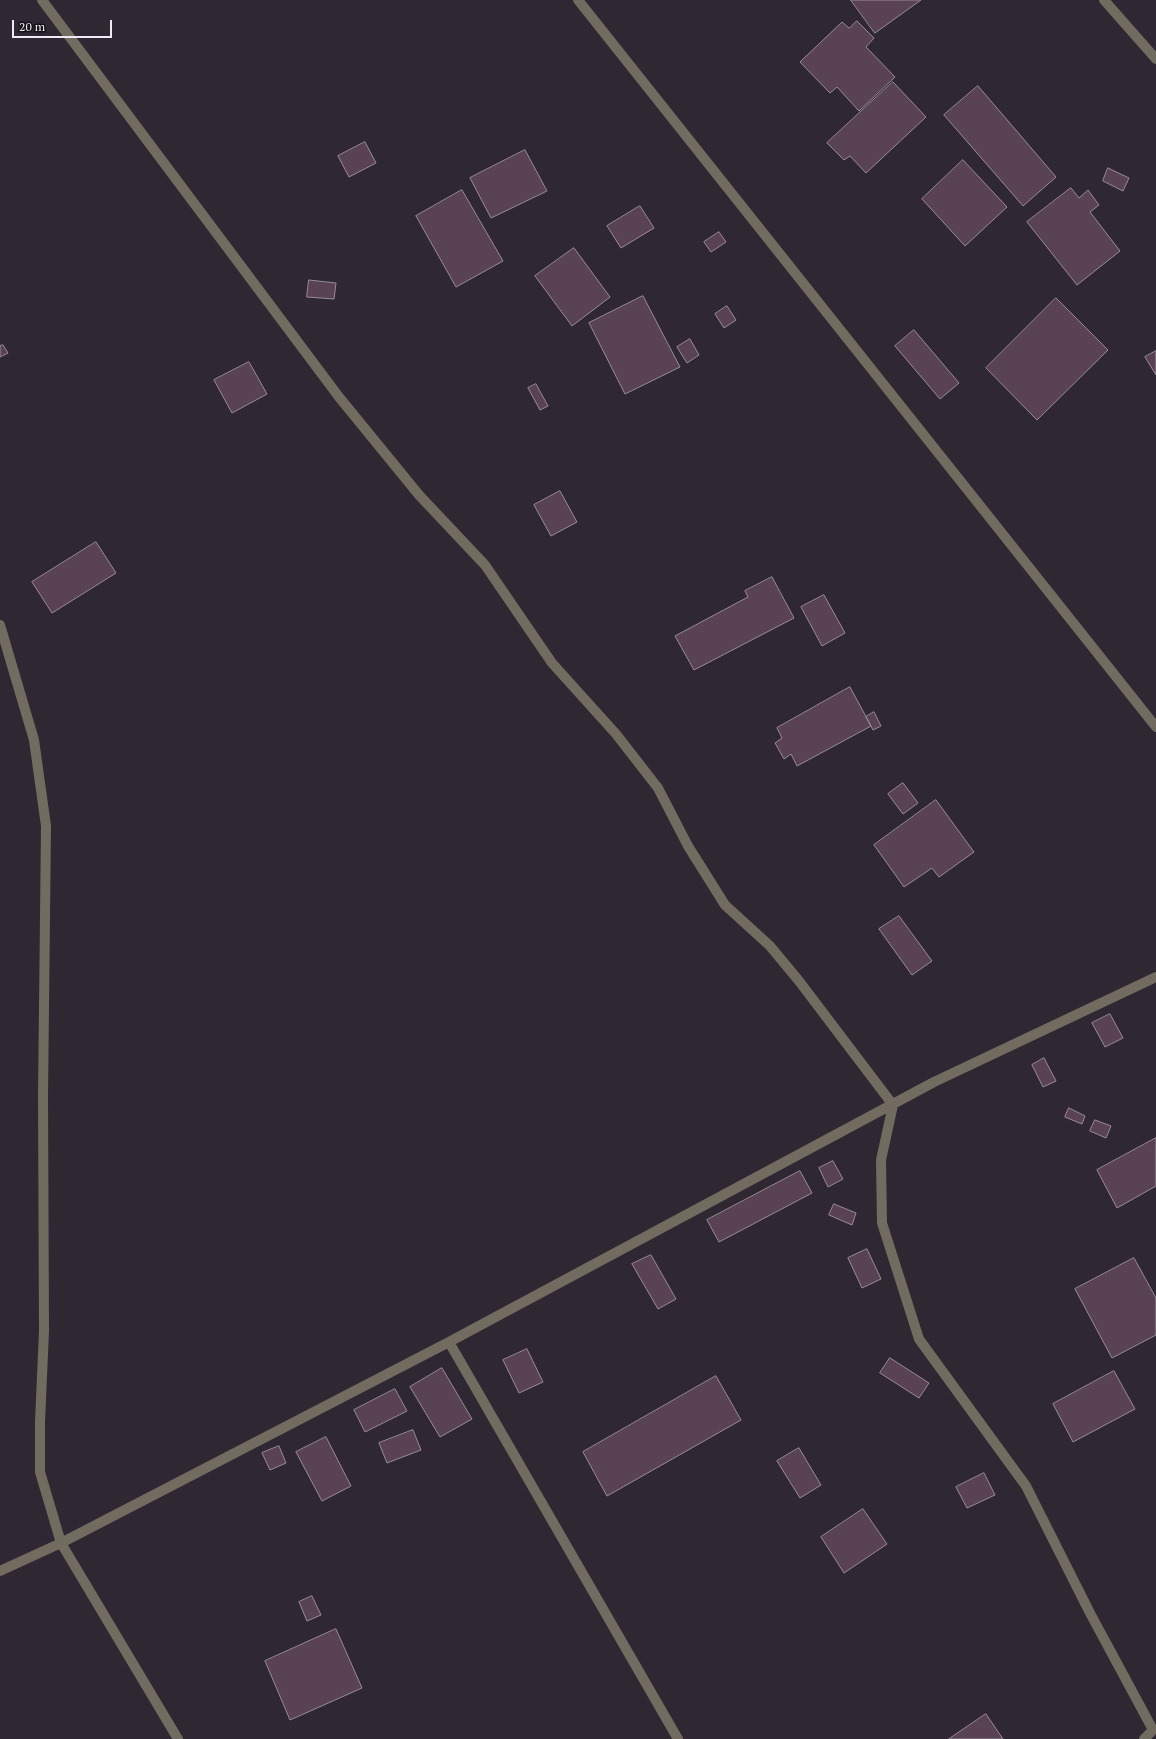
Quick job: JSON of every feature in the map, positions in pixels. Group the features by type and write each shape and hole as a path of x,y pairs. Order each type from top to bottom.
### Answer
{"street":[{"path":"42,0 339,397 419,495 485,564 552,663 616,734 658,788 688,846 725,905 770,946 799,981 893,1105 881,1160 882,1223 920,1340 1026,1486 1090,1613 1153,1730 1144,1739"},
{"path":"578,0 1156,727"},
{"path":"1104,0 1156,59"},
{"path":"0,625 34,740 46,826 43,1096 44,1331 40,1422 40,1472 62,1543 178,1739"},
{"path":"0,1570 62,1543 449,1342 934,1082 1156,978"},
{"path":"449,1342 678,1739"}],"building":[{"path":"851,0 921,0 875,33"},
{"path":"857,21 874,38 866,47 895,77 859,111 837,87 830,93 800,62 842,22 849,28"},
{"path":"893,82 926,117 866,173 850,156 844,160 827,143"},
{"path":"978,86 1056,177 1023,206 944,115"},
{"path":"365,142 376,163 349,177 338,156"},
{"path":"525,150 547,191 491,218 470,178"},
{"path":"963,160 1007,207 965,246 922,199"},
{"path":"1108,168 1129,178 1123,191 1103,181"},
{"path":"1071,188 1079,198 1088,190 1099,205 1090,212 1120,251 1077,285 1027,222"},
{"path":"462,190 503,261 456,287 416,216"},
{"path":"640,206 654,228 621,248 607,226"},
{"path":"719,232 726,242 711,252 704,242"},
{"path":"574,248 610,297 572,326 535,276"},
{"path":"309,280 336,283 334,299 307,297"},
{"path":"643,296 680,367 625,394 589,323"},
{"path":"1056,298 1108,350 1037,420 986,368"},
{"path":"727,306 736,320 724,328 715,314"},
{"path":"914,330 959,383 940,399 895,346"},
{"path":"690,339 699,355 687,363 677,347"},
{"path":"3,345 8,353 0,357 0,346"},
{"path":"1156,351 1156,375 1145,357"},
{"path":"249,362 267,394 232,413 214,380"},
{"path":"536,384 548,406 540,410 528,388"},
{"path":"560,491 577,522 551,536 534,505"},
{"path":"96,542 116,573 52,613 32,582"},
{"path":"772,577 794,618 694,670 675,636 748,597 745,591"},
{"path":"824,595 845,633 822,646 801,607"},
{"path":"850,687 871,726 797,766 791,754 784,759 775,743 782,738 777,728"},
{"path":"874,712 881,726 873,730 866,717"},
{"path":"903,783 918,803 903,814 888,794"},
{"path":"936,800 974,852 939,877 932,868 904,887 874,845"},
{"path":"899,916 932,961 912,975 879,929"},
{"path":"1110,1014 1123,1038 1105,1047 1092,1023"},
{"path":"1044,1058 1056,1081 1043,1087 1032,1065"},
{"path":"1069,1108 1085,1116 1082,1124 1065,1117"},
{"path":"1095,1120 1111,1126 1106,1138 1090,1131"},
{"path":"1156,1138 1156,1186 1117,1208 1097,1170"},
{"path":"833,1161 843,1179 828,1187 819,1168"},
{"path":"800,1171 812,1193 719,1242 707,1220"},
{"path":"834,1204 856,1213 852,1225 829,1215"},
{"path":"867,1249 881,1279 862,1288 848,1258"},
{"path":"651,1255 676,1299 658,1309 632,1264"},
{"path":"1134,1258 1156,1298 1156,1335 1112,1358 1075,1289"},
{"path":"527,1349 543,1382 519,1393 503,1360"},
{"path":"890,1358 929,1383 919,1398 880,1373"},
{"path":"442,1368 472,1419 440,1437 410,1387"},
{"path":"1114,1371 1135,1409 1073,1442 1053,1404"},
{"path":"716,1376 741,1420 607,1496 583,1452"},
{"path":"395,1389 407,1411 365,1432 354,1410"},
{"path":"413,1430 421,1450 387,1463 379,1443"},
{"path":"326,1437 351,1486 322,1501 296,1452"},
{"path":"279,1446 286,1463 270,1470 262,1453"},
{"path":"799,1448 821,1485 800,1498 777,1461"},
{"path":"984,1473 995,1495 967,1508 956,1487"},
{"path":"863,1509 887,1544 844,1573 821,1537"},
{"path":"312,1596 321,1615 307,1621 299,1602"},
{"path":"336,1629 362,1688 290,1720 265,1661"},
{"path":"986,1714 1003,1739 949,1739"}]}
